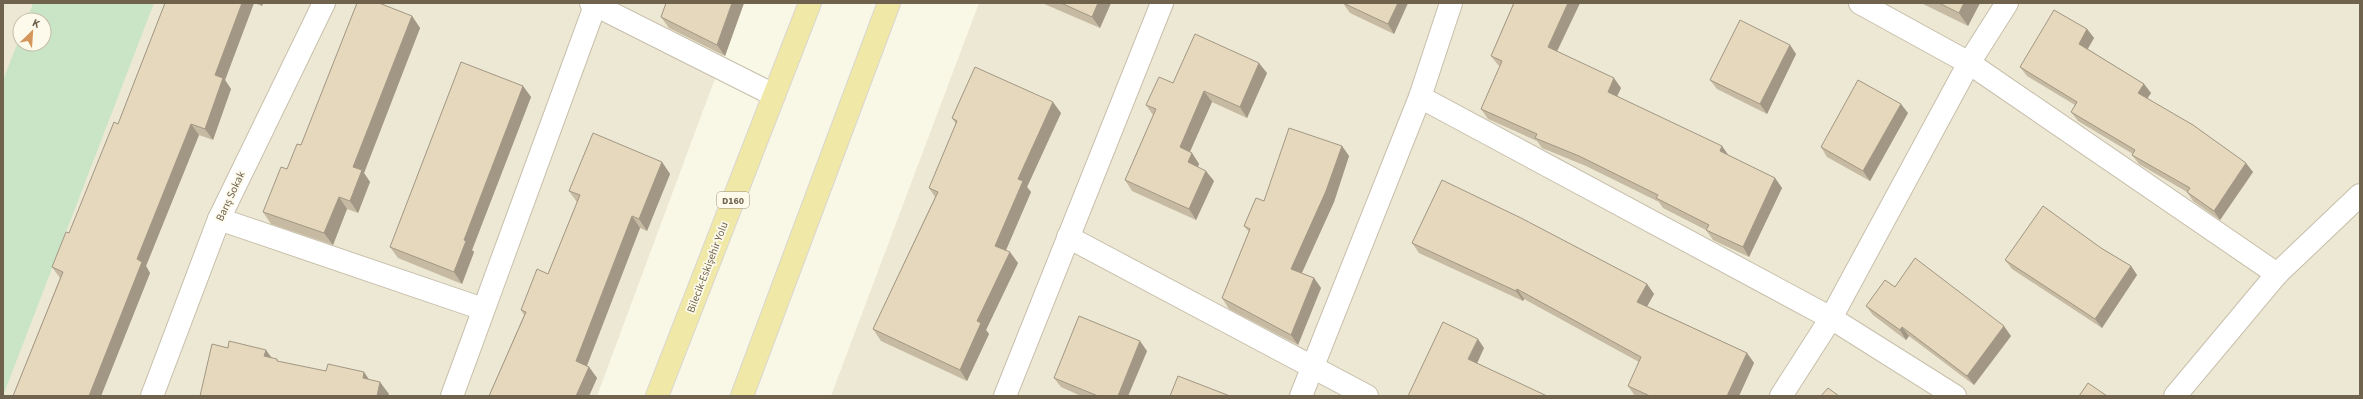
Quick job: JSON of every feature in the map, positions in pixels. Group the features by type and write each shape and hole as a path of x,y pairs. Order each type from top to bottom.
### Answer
{"main road":[{"name":"Bilecik-Eskişehir Yolu","path":"657,396 810,3"},
{"path":"742,396 889,3"}],"street":[{"name":"Barış Sokak","path":"152,396 219,219 324,3"},
{"path":"1005,396 1162,3"},
{"path":"1301,396 1420,97 1451,3"},
{"path":"1860,3 1969,63 2277,274"},
{"path":"1782,396 1831,318 1969,63 2007,3"},
{"path":"452,396 482,309 594,4 774,95"},
{"path":"1420,97 1831,318 1956,396"},
{"path":"2175,396 2277,274 2360,195"},
{"path":"219,219 482,309"},
{"path":"1068,237 1312,369 1366,396"}],"shaded area":[{"path":"3,3 743,3 597,396 3,396"},
{"path":"979,3 2360,3 2360,396 831,396"}],"green space":[{"path":"33,3 154,3 3,396 3,80 14,52 52,52 52,12 30,12"}],"building":[{"path":"165,3 242,3 215,75 223,78 205,129 191,124 137,259 142,262 89,396 13,396 63,272 52,267 66,232 69,233 114,122 118,124"},
{"path":"357,3 379,3 412,16 353,167 362,170 350,201 339,197 324,233 263,212 281,167 287,169 297,144 301,145"},
{"path":"666,3 732,3 717,45 661,17"},
{"path":"1061,3 1098,3 1092,17"},
{"path":"1343,3 1398,3 1388,24"},
{"path":"1514,3 1568,3 1548,47 1614,78 1608,92 1722,146 1720,151 1775,178 1743,247 1706,230 1709,225 1656,198 1658,195 1579,156 1535,138 1537,134 1481,109 1502,61 1491,56"},
{"path":"1939,3 1964,3 1959,13"},
{"path":"2054,10 2087,29 2079,44 2144,84 2138,93 2193,125 2246,163 2214,211 2187,192 2190,188 2132,155 2135,150 2071,112 2077,102 2020,67"},
{"path":"1740,20 1790,45 1760,104 1710,80"},
{"path":"1195,34 1259,63 1240,107 1204,91 1180,147 1192,153 1188,162 1206,171 1189,209 1125,180 1156,109 1146,105 1159,77 1173,83"},
{"path":"461,62 523,86 464,240 466,241 454,272 390,247"},
{"path":"975,67 1053,102 1018,179 1023,181 995,246 1010,252 977,321 981,323 960,370 873,329 938,192 929,188 957,121 952,118"},
{"path":"1858,80 1901,104 1863,171 1821,147"},
{"path":"1289,128 1342,146 1326,191 1291,269 1314,278 1291,335 1222,298 1250,229 1244,226 1256,198 1264,201"},
{"path":"593,133 662,162 639,219 632,216 576,361 589,367 576,396 489,396 526,312 521,310 537,269 548,274 580,195 569,191"},
{"path":"1442,180 1521,218 1647,284 1637,302 1747,353 1727,396 1650,396 1628,386 1641,357 1517,289 1516,291 1412,243"},
{"path":"2043,206 2101,248 2131,266 2095,319 2005,260"},
{"path":"1915,258 2004,326 1967,376 1902,327 1900,330 1866,306 1885,280 1895,287"},
{"path":"1079,316 1140,341 1118,396 1098,396 1054,378"},
{"path":"1443,322 1478,339 1468,359 1547,396 1408,396"},
{"path":"229,341 266,350 264,356 277,359 277,361 326,371 328,364 364,372 363,378 380,382 377,396 200,396 212,344 228,348"},
{"path":"1178,376 1230,396 1170,396"},
{"path":"2088,383 2107,396 2079,396"},
{"path":"1828,388 1839,396 1821,396"}]}
